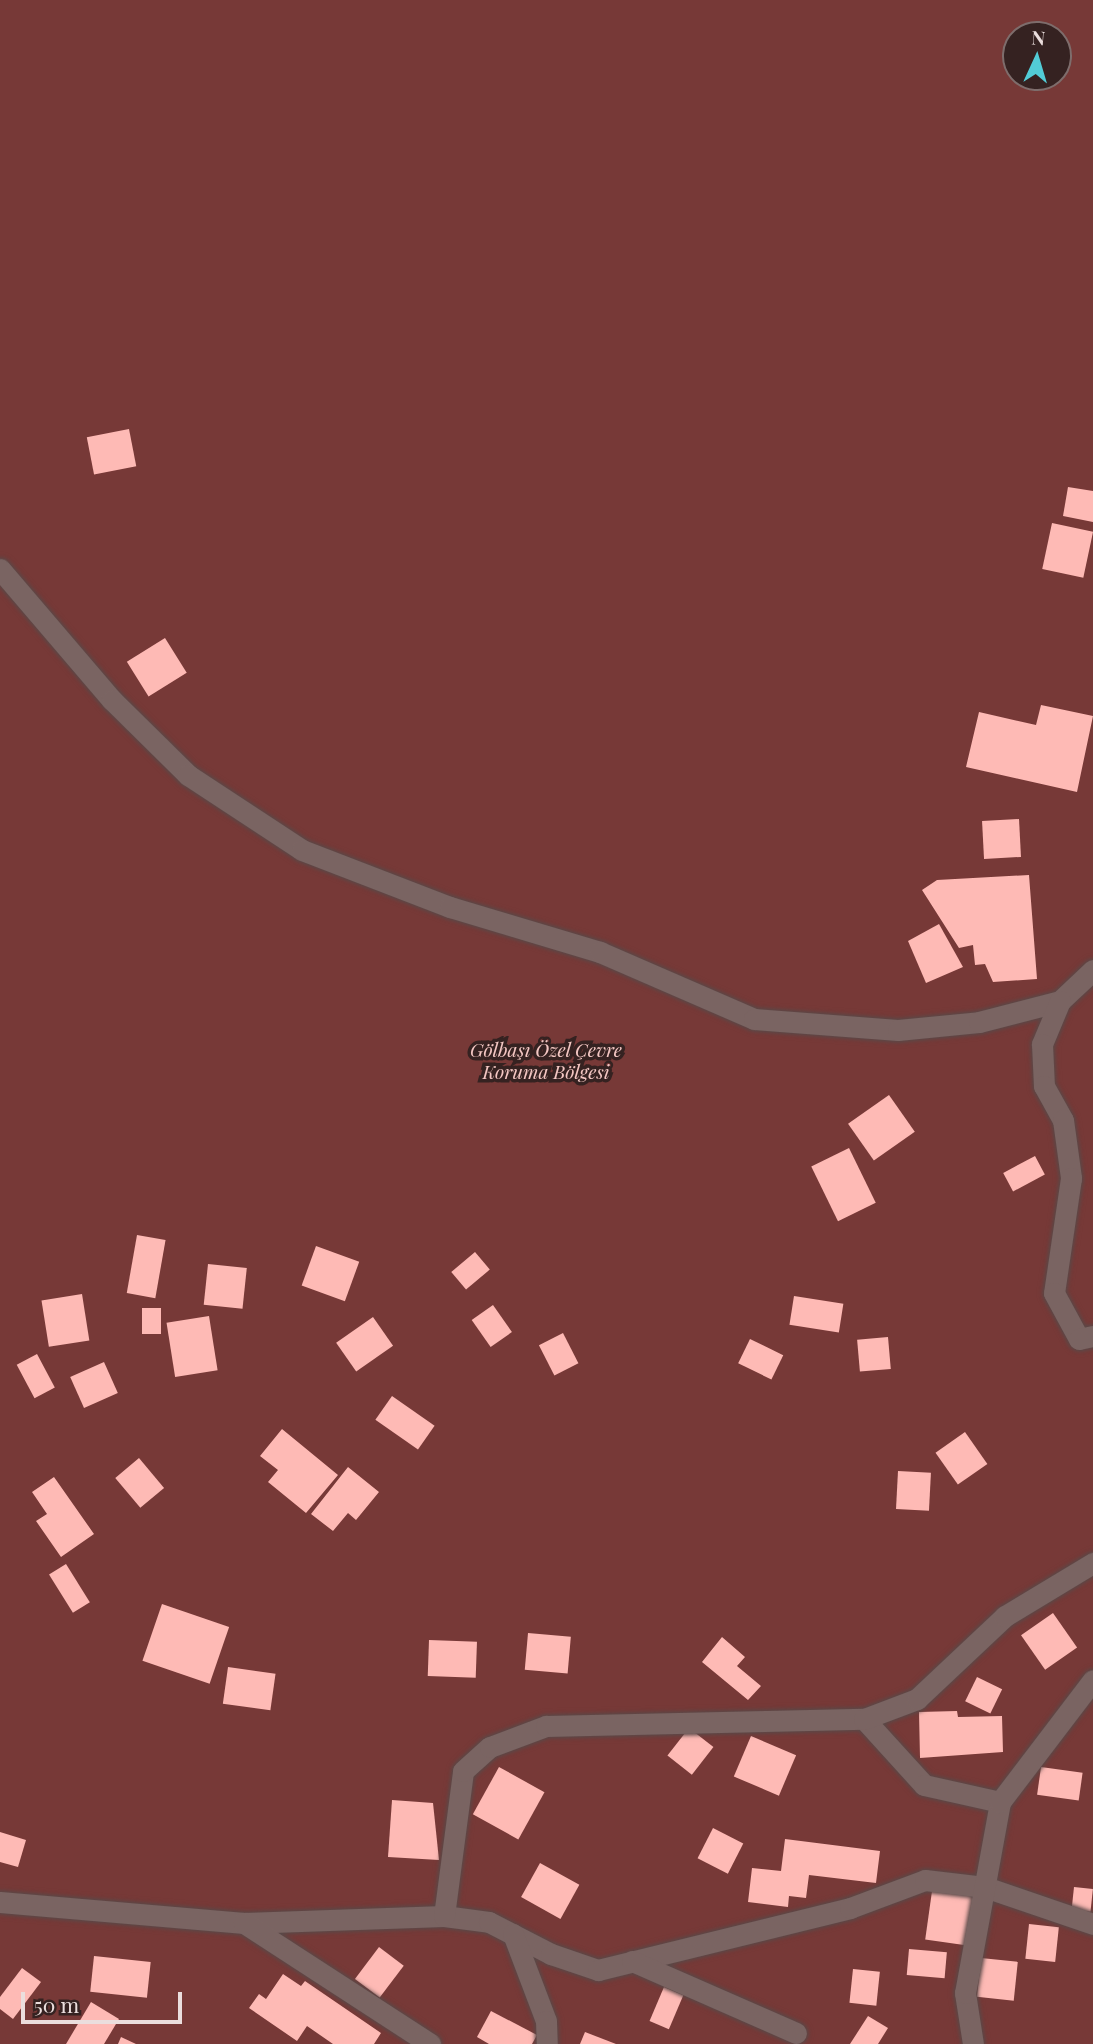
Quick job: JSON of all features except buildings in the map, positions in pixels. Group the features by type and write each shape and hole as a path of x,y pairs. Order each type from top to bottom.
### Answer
{"street":[{"path":"0,569 112,700 188,775 303,850 450,907 600,952 754,1019 898,1030 979,1022 1060,1001"},
{"path":"1093,970 1060,1001 1042,1044 1044,1086 1063,1120 1071,1178 1054,1293 1079,1339 1093,1336"},
{"path":"444,1916 463,1771 490,1747 546,1726 864,1719 917,1699 1005,1616 1093,1563"},
{"path":"973,2044 965,1993 1000,1802 1093,1680"},
{"path":"864,1719 924,1785 1000,1802"},
{"path":"0,1902 244,1923 444,1916 489,1922 598,1970 850,1908 925,1880 985,1887 1093,1924"},
{"path":"244,1923 430,2044"},
{"path":"513,1934 545,2021 547,2044"},
{"path":"632,1961 796,2033"}],"green space":[{"name":"Gölbaşı Özel Çevre Koruma Bölgesi","path":"0,0 1093,0 1093,2044 0,2044"}]}
